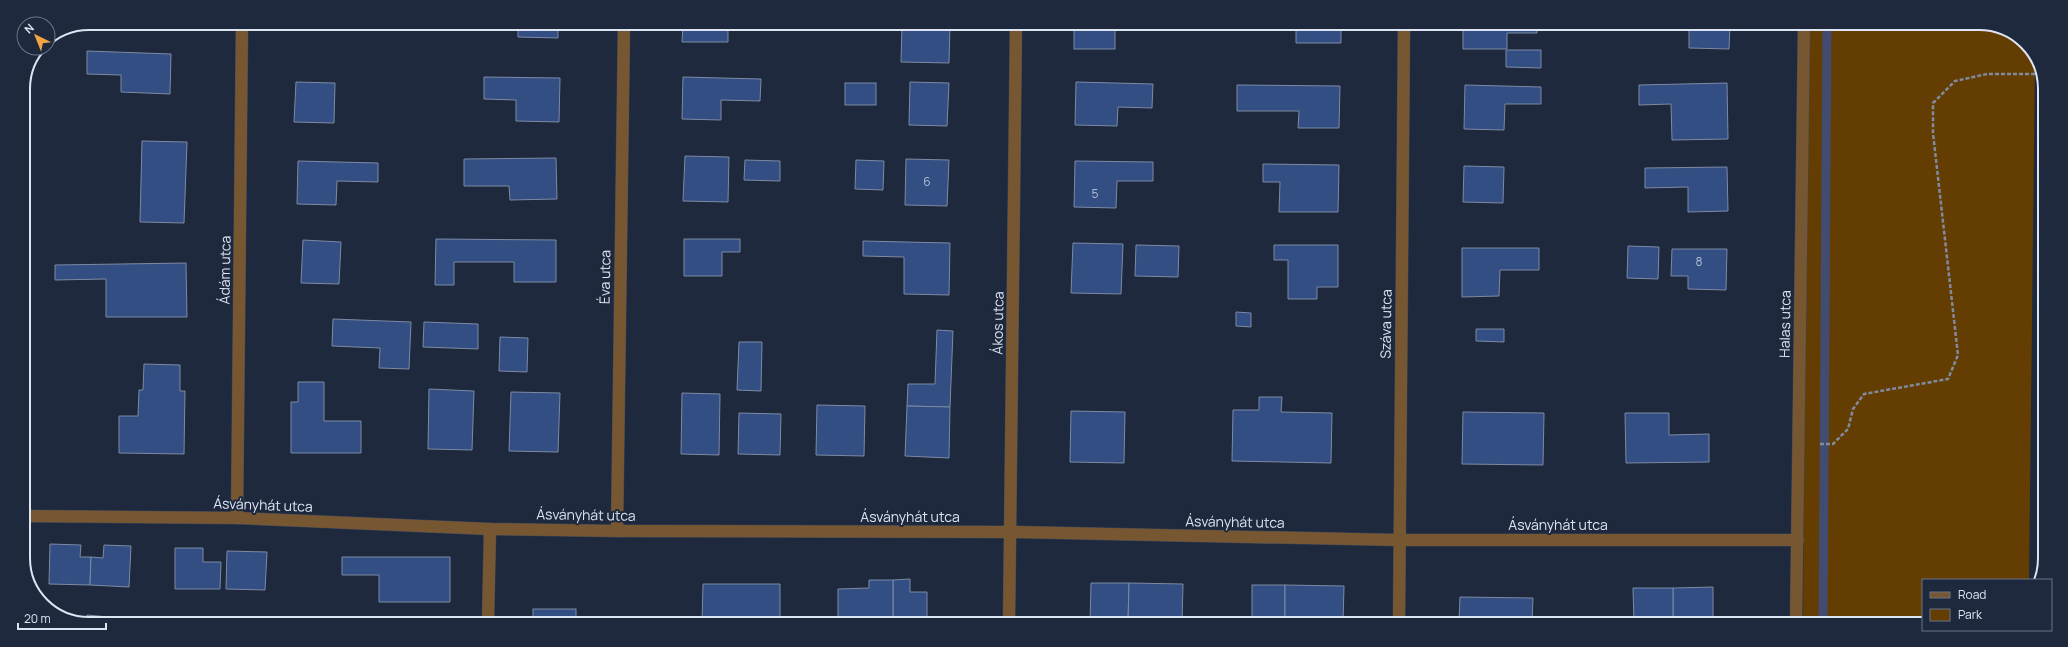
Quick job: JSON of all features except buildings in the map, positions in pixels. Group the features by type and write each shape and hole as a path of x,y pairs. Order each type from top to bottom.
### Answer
{"street":[{"name":"Ádám utca","path":"237,518 242,30"},
{"name":"Éva utca","path":"617,531 624,30"},
{"name":"Ákos utca","path":"1009,617 1016,30"},
{"name":"Száva utca","path":"1399,617 1404,30"},
{"name":"Halas utca","path":"1796,617 1804,30"},
{"name":"Ásványhát utca","path":"30,516 237,518 490,529 617,531 1010,532 1399,540 1798,540"},
{"path":"488,617 490,529"}],"path":[{"path":"1834,444 1848,429 1853,409 1864,394 1948,379 1958,355 1933,133 1933,103 1955,81 1987,74 2036,74"}],"green space":[{"path":"1806,30 1979,30 1994,32 2005,36 2018,45 2026,53 2035,70 2029,579 1922,579 1922,617 1803,617"}],"waterway":[{"path":"1823,617 1827,30"}]}
